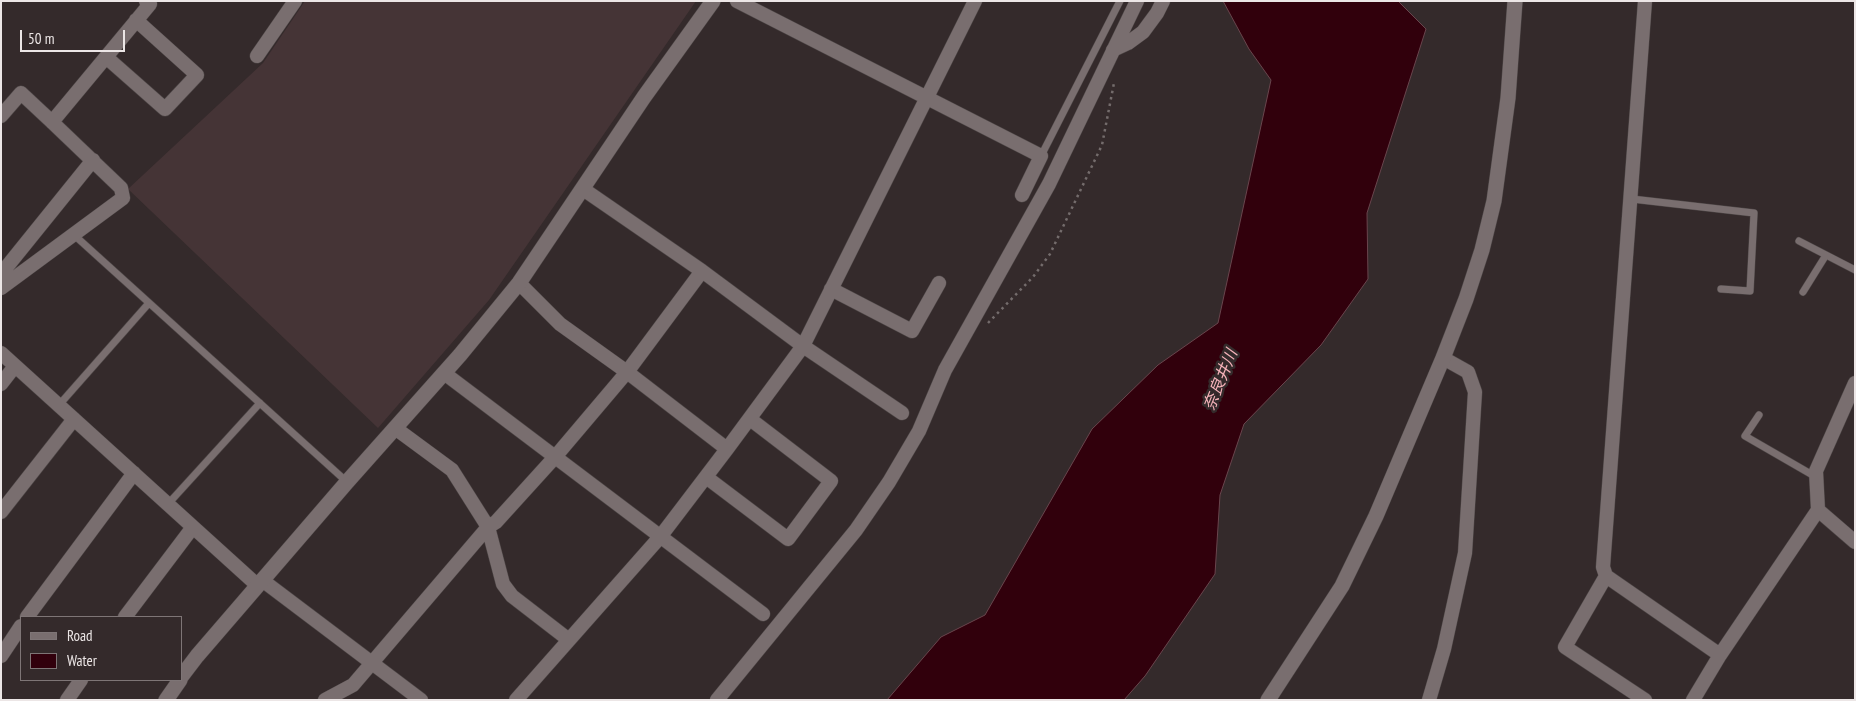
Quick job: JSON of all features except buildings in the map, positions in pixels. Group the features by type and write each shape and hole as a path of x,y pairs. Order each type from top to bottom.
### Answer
{"street":[{"path":"52,122 150,4 146,1"},
{"path":"257,56 295,1"},
{"path":"182,676 197,656 444,373 519,283 644,97 713,1"},
{"path":"736,1 1041,156 1022,195"},
{"path":"516,700 660,537 803,346 975,1"},
{"path":"717,700 856,530 889,482 919,431 945,370 1049,184 1137,1"},
{"path":"1113,50 1128,43 1143,32 1163,1"},
{"path":"1268,700 1342,586 1376,516 1443,358 1482,250 1494,201 1508,98 1515,1"},
{"path":"1645,1 1632,198 1603,567 1606,576 1720,655"},
{"path":"106,57 166,109 197,75 136,20"},
{"path":"1,116 20,93 121,188 123,198 1,288"},
{"path":"1,274 93,160"},
{"path":"583,188 803,346 902,413"},
{"path":"325,700 353,685 488,527 496,522 554,457 627,372 702,272"},
{"path":"519,283 560,324 627,372 727,450"},
{"path":"831,289 912,331 938,283"},
{"path":"1,353 193,527 260,583 421,700"},
{"path":"1429,700 1444,649 1464,552 1475,392 1468,372 1443,358"},
{"path":"1,384 15,366"},
{"path":"444,373 762,614"},
{"path":"1693,700 1720,655 1818,510 1816,471 1851,406 1855,383"},
{"path":"1,512 74,419"},
{"path":"706,477 788,539 831,481 750,419"},
{"path":"395,428 452,470 488,527 503,584 512,596 569,640"},
{"path":"28,616 134,473"},
{"path":"1818,510 1855,542"},
{"path":"126,616 193,527"},
{"path":"1606,576 1565,648 1645,700"},
{"path":"1,656 20,628"},
{"path":"67,700 80,681"},
{"path":"166,700 179,681"}],"lane":[{"path":"1041,156 1120,1"},
{"path":"1632,198 1754,213 1750,292 1721,289"},
{"path":"73,234 347,482"},
{"path":"1800,241 1855,270"},
{"path":"1803,292 1826,256"},
{"path":"59,405 149,303"},
{"path":"168,504 260,403"},
{"path":"1759,415 1745,436 1816,477"}],"path":[{"path":"984,327 1033,278 1050,254 1102,145 1114,82"}],"shaded area":[{"path":"305,1 696,1 489,300 378,428 128,189 263,63"}],"water":[{"name":"奈良井川","path":"1223,1 1398,1 1426,29 1367,213 1368,279 1321,345 1244,424 1220,495 1215,574 1145,676 1124,700 887,700 941,637 985,615 1092,429 1158,365 1218,323 1271,80 1249,49"}]}
